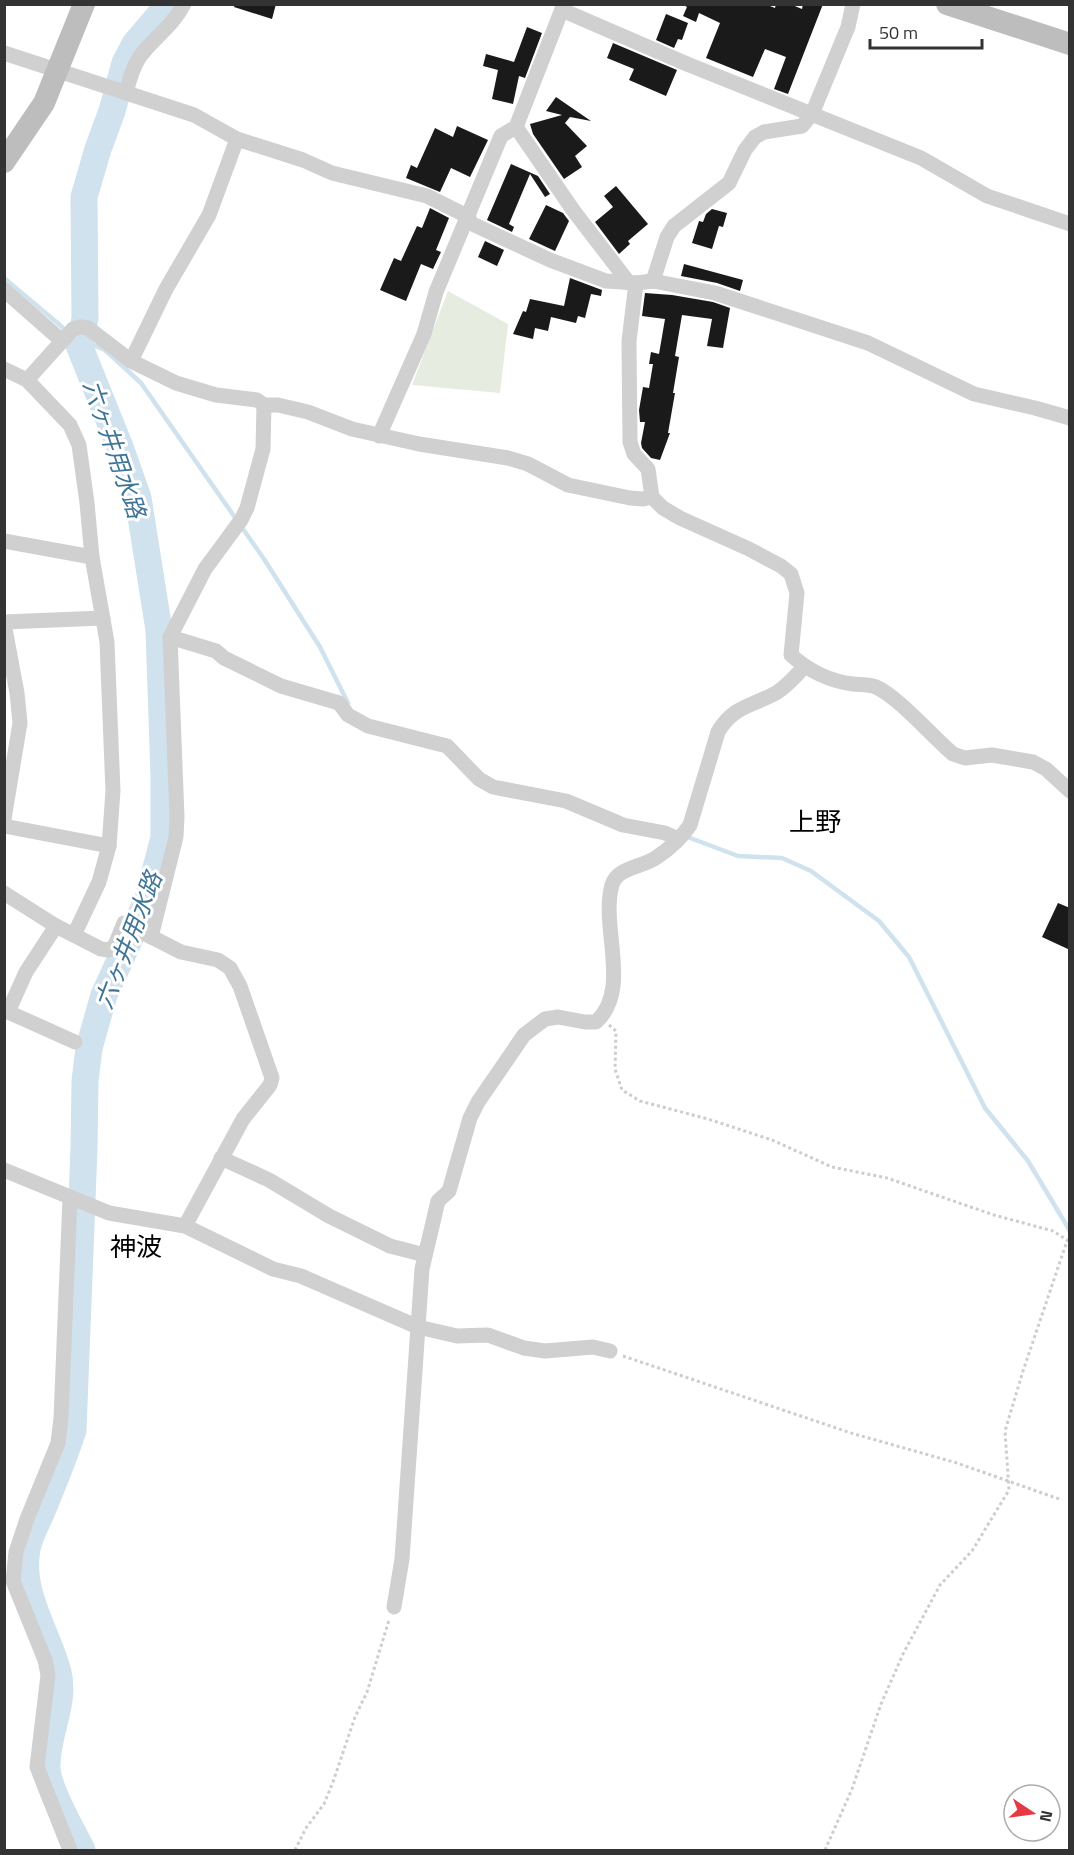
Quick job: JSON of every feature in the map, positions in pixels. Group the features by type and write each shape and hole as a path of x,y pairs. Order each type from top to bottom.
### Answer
{"street":[{"path":"4,162 44,104 84,4"},
{"path":"120,91 141,56 167,28 184,4"},
{"path":"653,281 667,237 674,226 729,183 755,137 764,132 801,126 812,114 848,27 853,4"},
{"path":"947,4 1070,45"},
{"path":"379,436 424,334 436,292 501,136 516,127 563,7 687,64 921,158 987,196 1070,224"},
{"path":"4,53 194,115 237,139 303,160 332,173 427,196 467,219 550,260 606,280 633,283 653,281 715,293 868,343 974,394 1070,418"},
{"path":"516,127 573,210 633,283 629,341 630,442 634,454 648,469 652,497 663,508 680,518 749,549 791,574 797,592 791,655 804,667 824,678 874,686 887,693 953,754 965,758 992,755 1033,762 1046,769 1070,791"},
{"path":"131,361 166,289 209,215 237,139"},
{"path":"4,290 73,333 176,383 216,395 257,400 264,405 278,405 308,412 352,429 379,436 508,458 528,464 568,485 630,498 652,497"},
{"path":"27,380 73,333"},
{"path":"4,369 27,380 70,425 78,445 92,557 107,642 112,791 109,846 99,882 74,935"},
{"path":"141,932 176,837 170,637 205,569 247,508 263,448 264,405"},
{"path":"4,541 92,557"},
{"path":"4,819 20,723 4,622 103,618"},
{"path":"170,637 216,651 224,658 281,686 339,703 348,715 368,726 447,746 479,779 493,787 566,801 623,825 681,836"},
{"path":"394,1607 402,1559 422,1269 438,1201 449,1191 470,1118 478,1102 524,1035 546,1019 558,1017 596,1022 605,1014 613,980 610,896 612,882 620,873 656,859 690,825 718,732 726,719 789,684 804,667"},
{"path":"4,826 109,846"},
{"path":"4,893 56,926 101,950 109,950 115,945 124,923 181,952 218,960 230,968 240,986 272,1078 270,1085 243,1119 185,1226"},
{"path":"56,926 9,995 8,1011 75,1042"},
{"path":"221,1158 269,1180 329,1216 390,1246 425,1255"},
{"path":"4,1170 109,1213 185,1226 273,1269 301,1276 418,1327 457,1336 488,1335 524,1348 545,1351 593,1347 610,1351"},
{"path":"70,1851 37,1767 48,1675 45,1660 13,1581 16,1552 59,1435 73,1199"}],"path":[{"path":"601,1018 616,1031 615,1069 621,1090 640,1101 708,1119 772,1140 832,1167 887,1178 994,1215 1053,1231 1068,1241 1005,1431 1009,1490 972,1551 940,1585 903,1654 880,1704 852,1789 825,1851"},
{"path":"610,1351 851,1433 957,1463 1062,1500"},
{"path":"295,1851 306,1828 324,1804 333,1782 355,1717 367,1692 394,1607"}],"shaded area":[{"path":"448,291 508,324 500,393 412,385"}],"building":[{"path":"235,4 276,4 272,19 234,7"},
{"path":"682,4 765,4 775,8 776,4 790,4 802,9 803,4 823,4 788,94 774,89 786,57 765,49 753,77 706,58 720,23 699,13 696,22 683,16 687,7"},
{"path":"666,14 688,23 682,40 678,39 674,48 656,40"},
{"path":"527,27 542,33 525,78 519,76 513,104 492,99 498,70 483,66 486,54 514,62"},
{"path":"613,43 677,70 666,96 629,80 634,69 607,58"},
{"path":"556,97 591,121 570,117 565,123 587,146 575,156 582,167 564,179 533,134 530,124 562,115 546,111"},
{"path":"457,126 488,140 470,177 451,168 440,192 406,178 411,165 417,168 435,128 453,137"},
{"path":"511,164 538,176 550,194 545,197 530,174 509,224 514,227 512,232 487,220"},
{"path":"616,186 648,224 628,241 630,244 619,254 595,222 613,207 604,196"},
{"path":"546,205 563,213 569,221 555,251 529,239"},
{"path":"430,208 449,218 436,250 441,252 433,269 421,264 406,301 380,290 394,258 401,261 417,226 422,228"},
{"path":"712,209 727,213 723,227 719,226 712,249 692,243 699,221 703,222 706,214"},
{"path":"485,241 504,250 497,266 478,257"},
{"path":"684,264 743,280 740,291 717,283 681,276"},
{"path":"570,278 602,290 601,296 591,294 585,318 578,316 576,323 551,317 548,331 535,328 533,339 513,334 523,311 526,312 530,299 564,306"},
{"path":"645,293 713,302 730,308 723,348 707,346 712,319 682,315 675,356 679,357 668,433 670,433 660,460 651,458 642,448 645,422 640,422 639,410 643,387 649,388 653,364 649,364 651,352 659,354 665,319 642,316"},
{"path":"1058,903 1070,908 1070,950 1042,937"}],"waterway":[{"name":"六ヶ井用水路","path":"82,1850 61,1809 48,1776 49,1743 58,1707 60,1684 53,1657 30,1596 27,1581 27,1549 73,1430 85,1081 89,1048 104,995 148,899 164,837 159,630 138,498 79,345 85,319 84,197 125,63 135,44 169,4"},
{"path":"4,278 61,326 79,345"},
{"path":"80,339 105,350 141,383 264,559 320,647 348,703"},
{"path":"685,836 738,856 782,858 811,871 879,921 909,957 985,1108 1028,1161 1070,1231"}],"district":[{"name":"上野","path":"815,821"},
{"name":"神波","path":"136,1246"}]}
